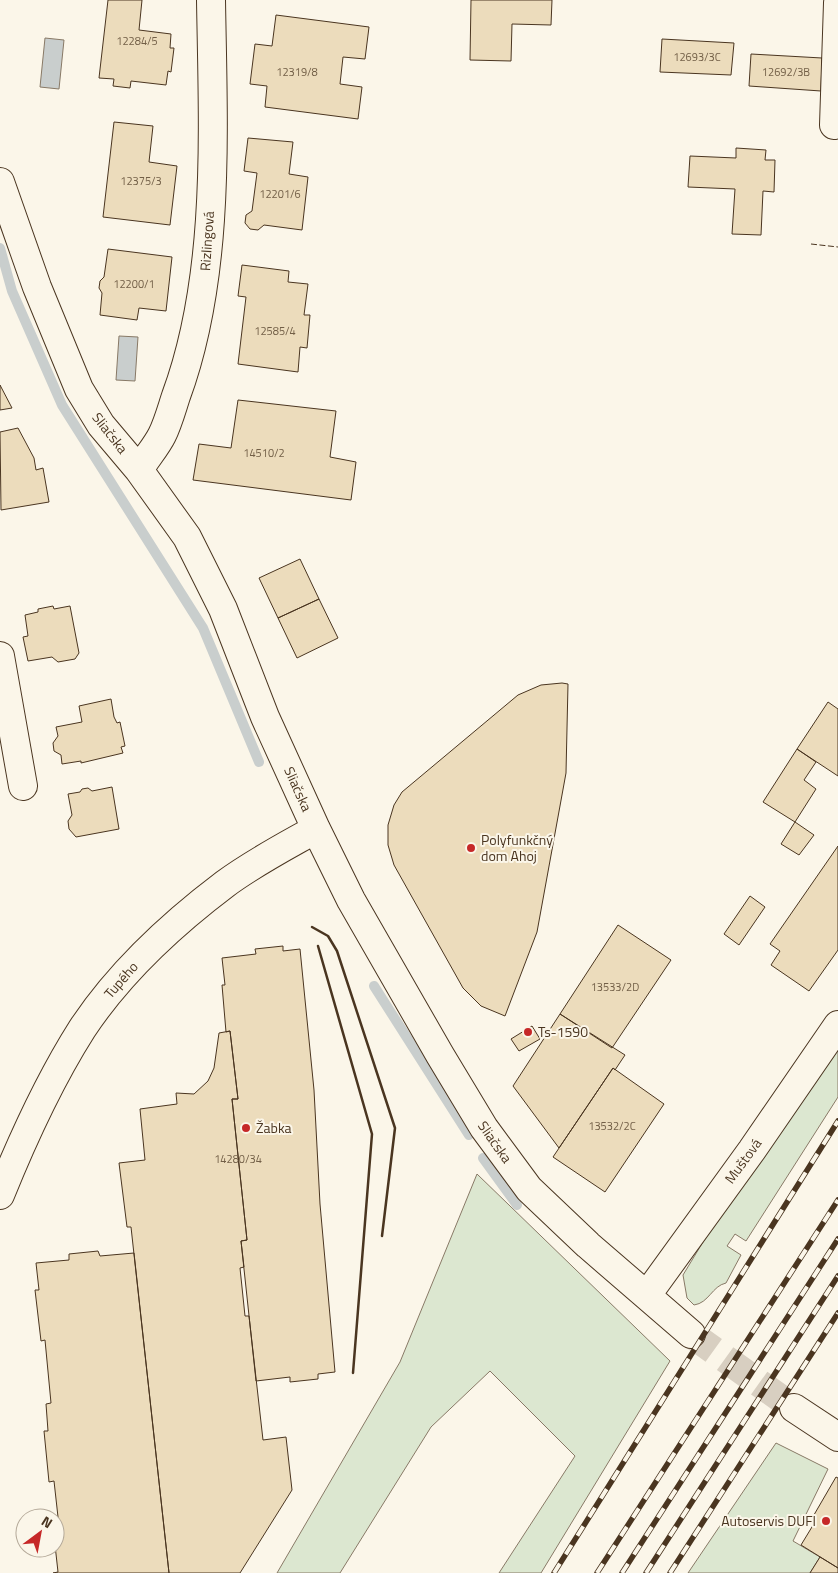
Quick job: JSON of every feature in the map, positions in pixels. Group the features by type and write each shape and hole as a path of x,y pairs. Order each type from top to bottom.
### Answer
{"street":[{"name":"Rizlingová","path":"139,470 162,435 183,378 200,316 207,251 213,130 211,0"},
{"path":"834,125 838,3"},
{"name":"Sliačska","path":"0,182 37,286 79,389 101,425 139,470 187,537 223,609 265,717 351,900 392,974 484,1128 529,1189 690,1334"},
{"path":"0,656 23,786"},
{"name":"Tupého","path":"0,1195 28,1127 82,1029 113,988 158,940 226,883 316,829"},
{"name":"Muštová","path":"647,1295 752,1150 838,1025"},
{"path":"794,1408 838,1437"}],"green space":[{"path":"838,1050 838,1097 746,1241 735,1234 727,1246 741,1255 726,1283 717,1287 699,1304 694,1305 687,1298 683,1275 706,1237"},
{"path":"477,1174 670,1361 541,1573 499,1573 575,1456 490,1371 431,1427 340,1573 277,1573 400,1362"},
{"path":"776,1443 828,1469 793,1541 820,1557 810,1573 688,1573"}],"shaded area":[{"path":"45,38 64,40 59,89 40,87"},
{"path":"119,336 138,337 135,381 116,380"}],"building":[{"path":"108,0 142,0 139,30 171,34 170,48 174,48 171,72 168,71 166,85 131,81 130,88 113,86 114,79 99,78"},
{"path":"471,0 552,0 551,25 512,24 511,61 470,60"},
{"path":"276,15 369,27 365,59 343,57 340,84 362,87 358,119 265,107 267,86 250,84 255,44 272,46"},
{"path":"662,39 734,43 731,75 660,72"},
{"path":"751,54 822,58 821,91 749,86"},
{"path":"114,122 153,126 149,162 177,166 170,225 103,217"},
{"path":"248,138 293,142 289,174 308,177 302,230 264,225 258,230 250,229 245,223 246,215 252,211 257,173 244,171"},
{"path":"736,148 766,150 765,160 775,160 774,192 763,191 761,235 732,234 735,189 688,187 690,156 736,158"},
{"path":"108,249 172,257 166,311 139,308 137,320 100,315 102,293 99,288 100,281 104,277"},
{"path":"242,265 289,271 288,282 308,284 304,315 310,315 307,348 300,347 298,372 238,364 246,297 238,296"},
{"path":"0,385 12,408 0,410"},
{"path":"238,400 336,411 330,457 356,462 351,500 193,480 199,444 231,448"},
{"path":"18,428 34,458 36,470 43,468 49,502 1,510 0,432"},
{"path":"300,559 319,599 278,618 259,578"},
{"path":"319,599 338,638 297,658 278,618"},
{"path":"53,606 54,609 70,606 79,653 75,659 58,662 52,657 28,661 23,637 28,636 25,615 38,612 38,609"},
{"name":"Polyfunkčný dom Ahoj","path":"568,684 566,773 537,932 505,1016 481,1006 463,988 394,865 388,845 388,825 394,805 402,792 518,695 541,685"},
{"path":"111,699 114,717 117,723 120,722 125,746 121,747 123,753 81,763 81,761 62,764 61,755 54,751 53,743 58,736 56,727 82,722 79,706"},
{"path":"828,702 838,709 838,776 797,749"},
{"path":"797,749 816,762 804,780 816,789 795,822 763,802"},
{"path":"112,787 119,829 76,837 69,829 68,821 72,815 68,794 80,792 82,789 88,788 92,791"},
{"path":"795,822 814,835 799,855 781,844"},
{"path":"838,846 838,950 809,991 771,965 780,951 770,944"},
{"path":"750,896 765,907 739,945 724,934"},
{"path":"618,925 671,960 612,1048 560,1014"},
{"path":"283,946 283,951 300,949 314,1090 320,1204 335,1372 318,1374 318,1379 290,1382 290,1377 256,1381 241,1241 247,1240 232,1099 238,1099 230,1031 226,1032 222,985 225,985 222,958 256,954 255,949"},
{"path":"560,1014 625,1055 615,1070 613,1068 559,1148 513,1086"},
{"name":"Ts-1590","path":"532,1026 540,1039 519,1051 511,1039"},
{"path":"230,1031 238,1099 232,1099 247,1240 241,1241 244,1267 240,1268 245,1316 249,1316 263,1440 286,1437 292,1490 240,1573 169,1573 131,1227 127,1227 119,1163 145,1160 140,1109 177,1104 176,1093 194,1094 208,1081 214,1068 219,1033"},
{"path":"613,1068 664,1104 605,1192 553,1157"},
{"path":"98,1251 100,1256 134,1253 169,1573 53,1573 58,1572 56,1558 65,1558 65,1508 57,1508 54,1481 49,1482 44,1431 48,1431 46,1404 51,1403 45,1340 41,1341 35,1290 39,1290 36,1263 69,1260 69,1254"},
{"name":"Autoservis DUFI","path":"836,1477 838,1478 838,1568 801,1545 815,1522 811,1520"},
{"path":"820,1557 838,1568 838,1573 810,1573"}],"waterway":[{"path":"0,248 12,291 62,405 203,628 259,762"},
{"path":"374,986 469,1135"},
{"path":"483,1158 517,1205"}],"tunnel":[{"path":"691,1334 794,1408"}],"railway":[{"path":"554,1573 838,1121"},
{"path":"597,1573 838,1200"},
{"path":"622,1573 838,1239"},
{"path":"646,1573 838,1276"},
{"path":"670,1573 838,1313"}],"fence":[{"path":"811,244 838,247"}],"wall":[{"path":"312,927 328,936 337,951 395,1128 382,1236"},
{"path":"318,946 372,1134 353,1373"}],"place":[{"name":"Polyfunkčný dom Ahoj","path":"471,848"},
{"name":"Ts-1590","path":"528,1032"},
{"name":"Žabka","path":"246,1128"},
{"name":"Autoservis DUFI","path":"826,1521"}]}
